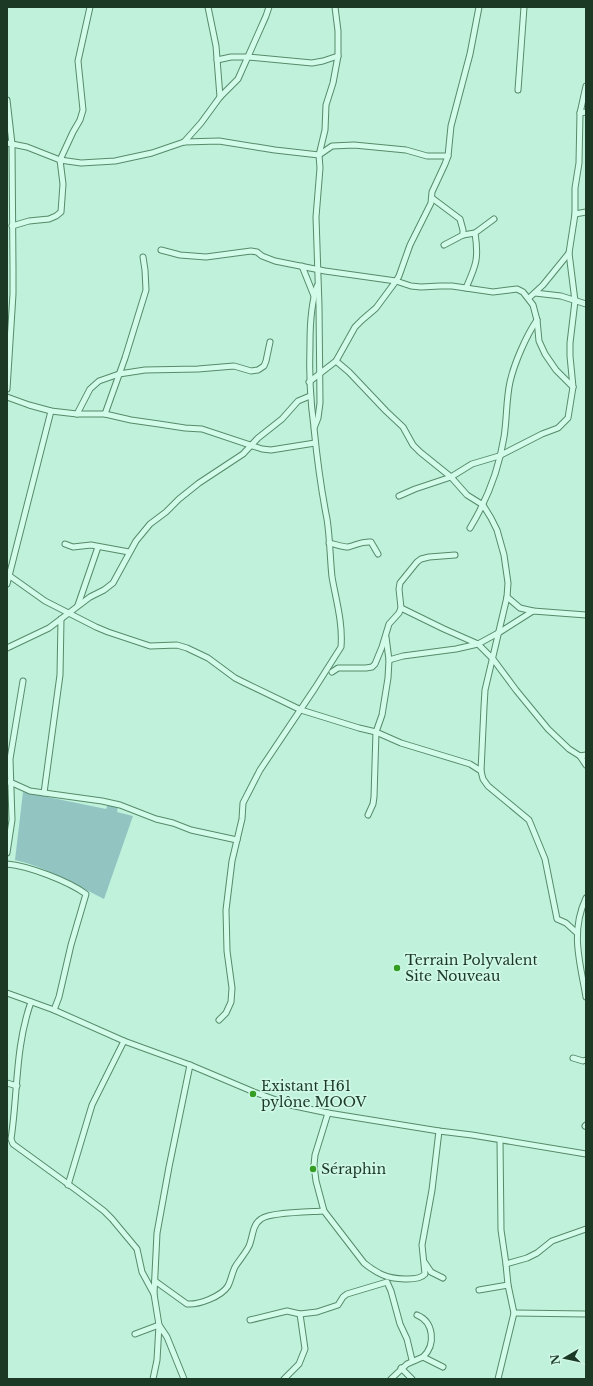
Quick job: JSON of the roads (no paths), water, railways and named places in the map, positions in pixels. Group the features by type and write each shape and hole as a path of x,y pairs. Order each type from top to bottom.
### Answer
{"street":[{"path":"12,226 29,221 49,219 61,212 63,184 60,160 83,110 78,61 90,7"},
{"path":"208,7 216,46 220,97"},
{"path":"184,142 201,123 220,97 238,79 269,7"},
{"path":"314,428 320,409 316,217 320,168 319,155 325,130 326,105 333,83 338,56 338,31 335,7"},
{"path":"309,382 336,360 356,327 376,308 396,281 410,244 432,198 432,192 448,156 452,126 470,54 479,7"},
{"path":"518,90 524,7"},
{"path":"217,60 231,57 248,57 312,63 338,56"},
{"path":"399,496 450,477 472,464 499,456 542,434 558,428 568,418 573,387 570,342 575,301 569,254 575,214 575,188 579,164 580,113 586,86"},
{"path":"7,100 10,144 12,226 10,236 13,294 7,389"},
{"path":"580,113 586,112"},
{"path":"10,144 27,147 60,160 81,163 115,161 152,153 184,142 219,141 319,155 332,146 354,146 406,150 427,156 448,156"},
{"path":"432,198 460,219 463,235"},
{"path":"575,214 586,212"},
{"path":"444,245 463,235 475,233 494,219"},
{"path":"466,288 476,264 477,248 475,233"},
{"path":"161,250 180,255 206,257 250,251 257,252 262,256 275,261 396,281 411,286 440,286 493,292 517,289 523,292 533,305 537,320 539,341 545,354 556,370 573,387"},
{"path":"529,298 535,294 569,254"},
{"path":"105,414 146,290 143,257"},
{"path":"302,266 314,296"},
{"path":"219,1020 226,1013 231,1002 232,988 227,951 226,910 232,861 242,819 243,803 260,770 301,710 341,647 342,640 338,602 332,576 327,520 315,444 309,382 310,328 314,296 318,282"},
{"path":"535,294 562,296 586,304"},
{"path":"470,528 489,492 504,437 510,381 525,341 537,320"},
{"path":"77,414 90,388 99,381 119,374 145,370 198,369 234,366 251,371 258,370 264,366 270,342"},
{"path":"336,360 403,427 413,445 450,477 467,495 483,505 492,518 504,555 508,583 507,597 500,632 485,696 481,771 483,779 488,786 529,820 546,866 557,919 566,923 577,933"},
{"path":"7,648 49,628 90,596 104,590 113,583 129,552 150,524 199,483 243,454 258,438 282,419 301,399 310,396"},
{"path":"7,397 51,411 77,414 105,414 131,420 184,428 202,429 250,446 271,450 315,444"},
{"path":"7,584 8,575 51,411"},
{"path":"328,543 344,547 364,542 371,542 378,554"},
{"path":"65,544 73,547 87,545 129,552"},
{"path":"78,606 98,547"},
{"path":"332,672 338,668 372,667 375,664 389,624 399,613 401,608 399,589 400,583 417,562 429,557 455,554"},
{"path":"8,575 45,601 108,632 150,646 177,645 187,648 208,658 239,680 301,710 358,728 376,732 401,743 470,764 481,771"},
{"path":"507,597 520,608 533,611 586,615"},
{"path":"401,608 444,630 478,644 493,658 548,729 569,749 580,756 586,765"},
{"path":"388,660 403,656 456,649 478,644 533,611"},
{"path":"44,793 60,675 61,619"},
{"path":"368,815 373,804 374,797 376,732 382,715 386,691 388,660 386,634"},
{"path":"7,853 12,820 9,782 10,759 23,681"},
{"path":"580,756 586,755"},
{"path":"9,782 30,791 120,805 156,819 173,823 191,830 236,840"},
{"path":"7,864 22,866 46,874 86,894 71,945 59,997 54,1010"},
{"path":"586,898 582,907 576,946 586,995"},
{"path":"7,993 54,1010 124,1041 190,1065 254,1092 290,1105 328,1113 586,1154"},
{"path":"31,1002 19,1051 11,1139 12,1144 104,1211 133,1243 139,1255 142,1272 154,1294"},
{"path":"68,1185 92,1105 124,1041"},
{"path":"574,1058 582,1061 586,1060"},
{"path":"153,1379 157,1360 159,1325 154,1294 156,1245 159,1219 190,1065"},
{"path":"7,1084 17,1086"},
{"path":"328,1113 319,1140 314,1165 316,1181 324,1211 364,1263 371,1269 385,1276 415,1279 428,1272"},
{"path":"439,1131 432,1190 422,1245 424,1260 428,1272 443,1278"},
{"path":"498,1379 514,1313 508,1285 501,1230 500,1140"},
{"path":"155,1281 186,1304 197,1303 211,1298 226,1289 228,1286 234,1270 249,1246 256,1224 259,1220 271,1215 324,1211"},
{"path":"506,1264 527,1258 537,1253 552,1241 586,1229"},
{"path":"385,1276 391,1291 400,1324 407,1339 412,1360"},
{"path":"250,1320 287,1311 300,1314 317,1312 338,1305 347,1294 387,1282"},
{"path":"479,1290 508,1285"},
{"path":"514,1313 586,1314"},
{"path":"284,1379 299,1364 305,1349 300,1314"},
{"path":"391,1379 401,1368 412,1360 423,1357 429,1350 429,1324 417,1315"},
{"path":"135,1334 159,1325"},
{"path":"159,1325 167,1337 184,1379"},
{"path":"423,1357 443,1367"},
{"path":"401,1368 412,1379"}],"place":[{"name":"Terrain Polyvalent Site Nouveau","path":"397,968"},
{"name":"Existant H61 pylône MOOV","path":"253,1094"},
{"name":"Séraphin","path":"313,1169"}]}
